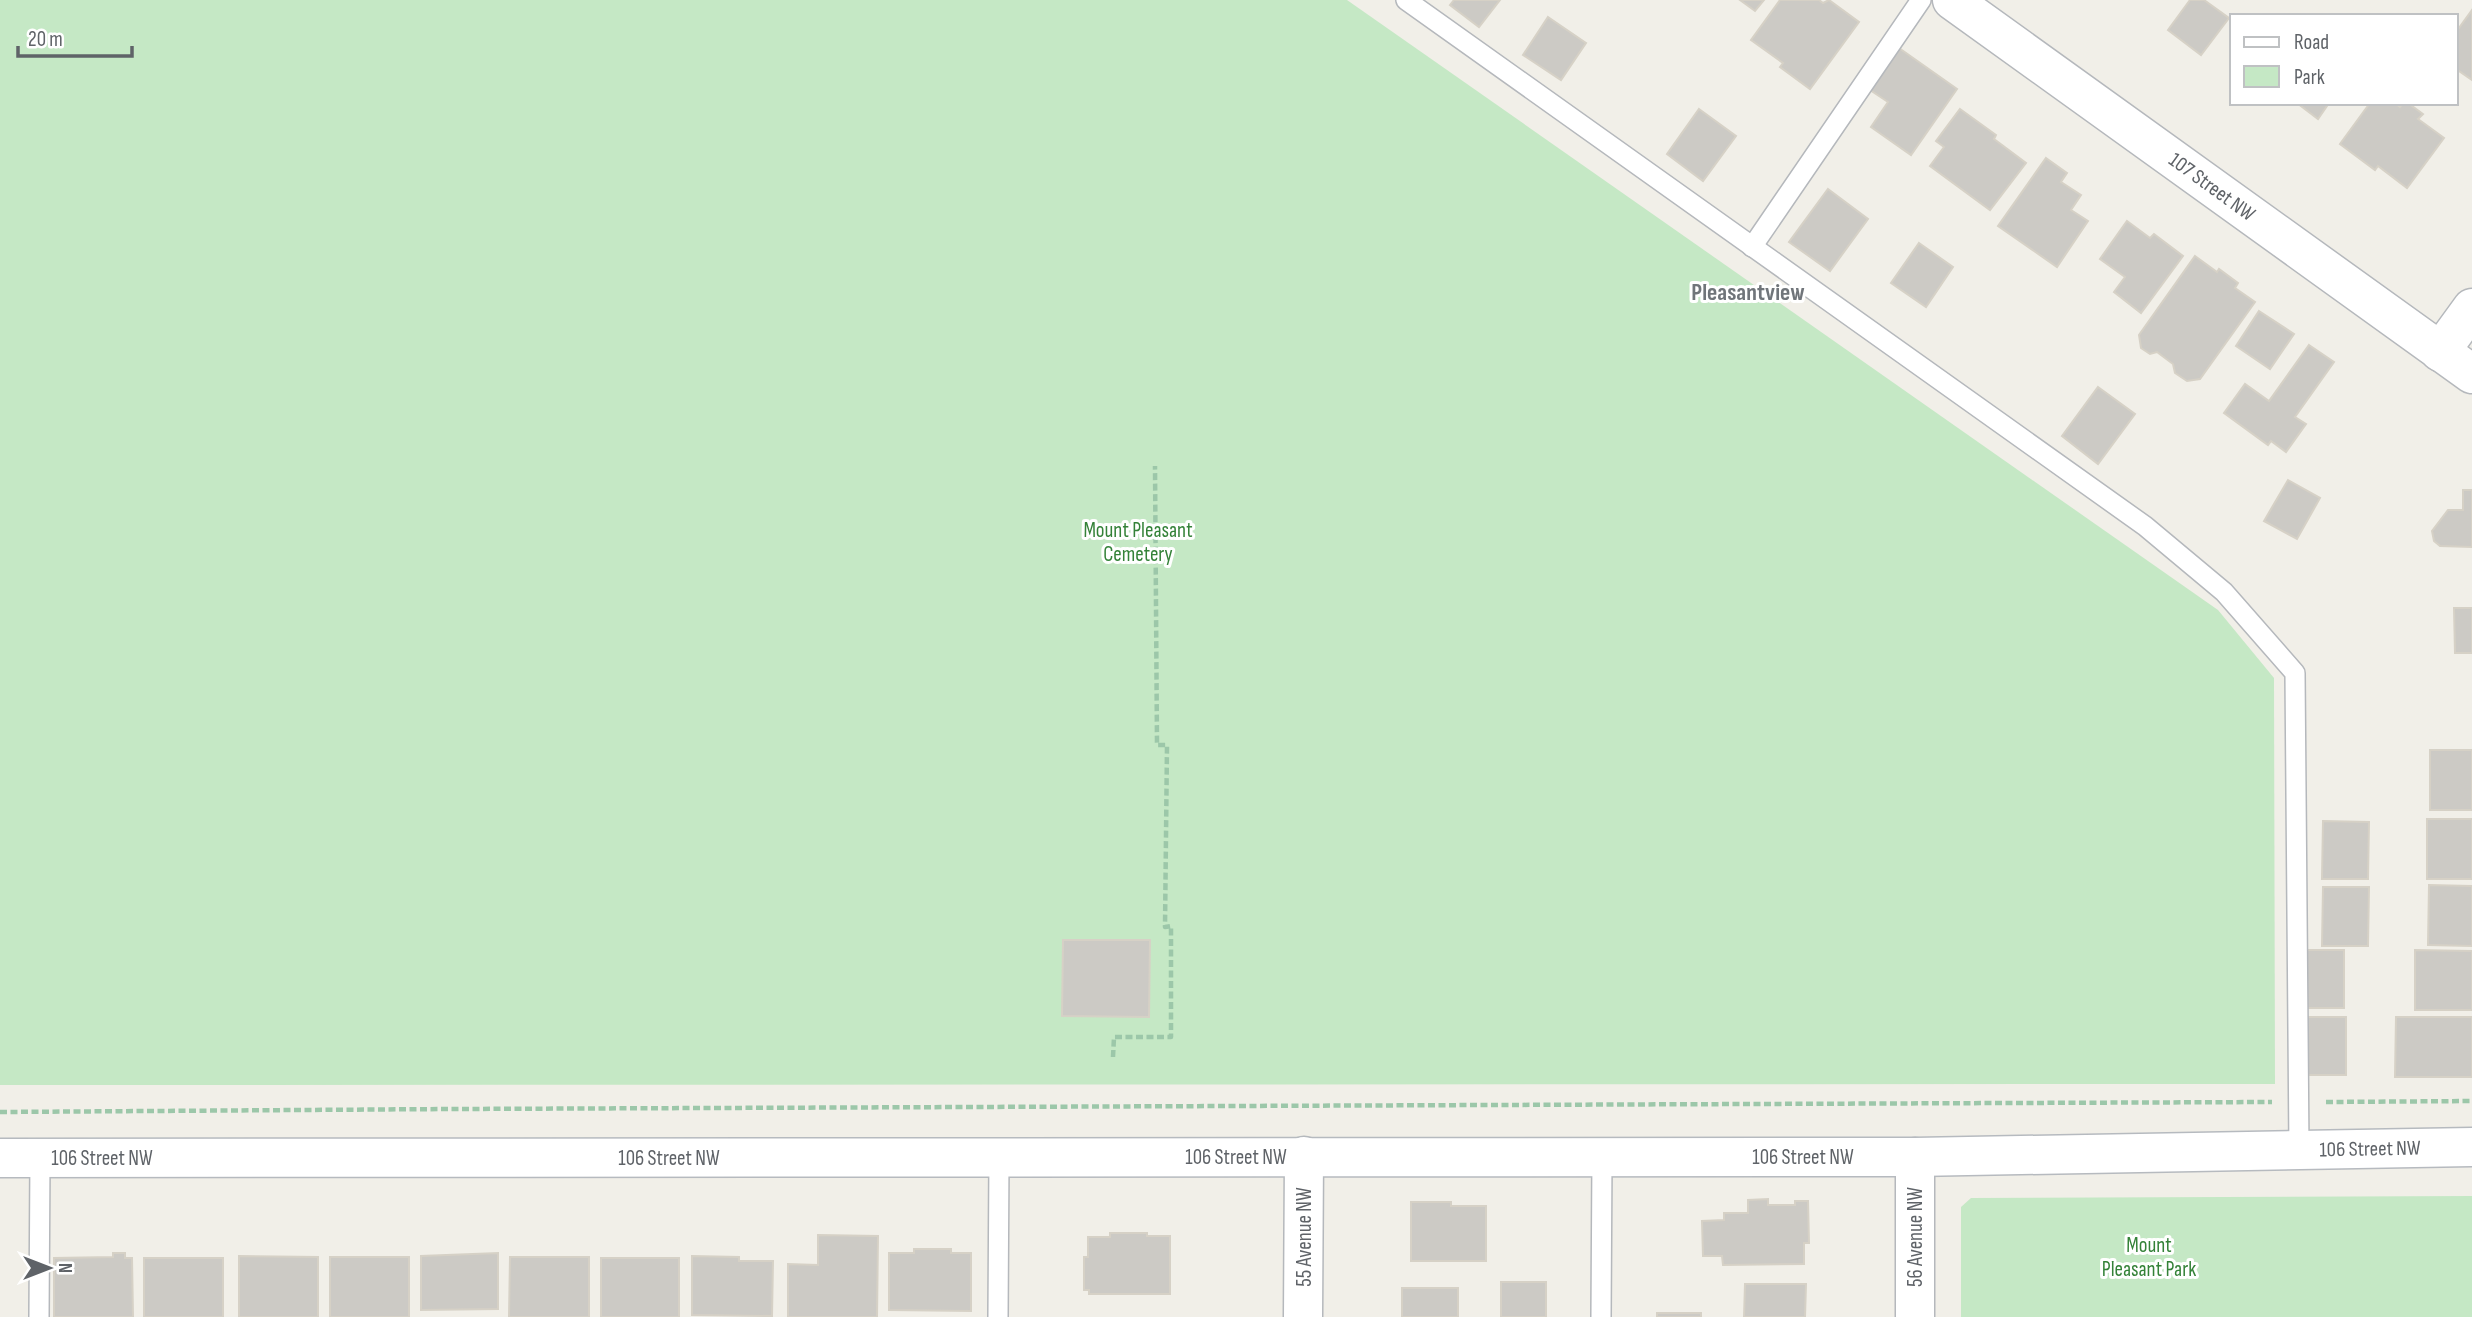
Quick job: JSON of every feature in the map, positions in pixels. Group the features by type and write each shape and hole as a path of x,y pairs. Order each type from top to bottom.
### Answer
{"street":[{"name":"107 Street NW","path":"1977,7 2472,374"},
{"path":"2441,352 2472,308"},
{"name":"106 Street NW","path":"0,1158 1915,1157 2472,1147"},
{"name":"55 Avenue NW","path":"1303,1317 1304,1156"},
{"name":"56 Avenue NW","path":"1915,1157 1915,1317"}],"lane":[{"path":"1406,0 2145,526 2224,592 2295,673 2299,1150"},
{"path":"1752,247 1921,0"},
{"path":"1601,1317 1602,1157"},
{"path":"39,1317 40,1158"},
{"path":"998,1317 999,1158"}],"path":[{"path":"1113,1057 1114,1037 1171,1037 1171,926 1165,927 1167,745 1157,745 1155,466"},
{"path":"0,1112 2472,1101"}],"green space":[{"name":"Mount Pleasant Cemetery","path":"0,0 1347,0 2218,610 2274,678 2275,1084 0,1085"},
{"name":"Mount Pleasant Park","path":"2472,1196 2472,1317 1961,1317 1961,1207 1971,1198"}],"building":[{"path":"1454,0 1500,0 1479,27 1450,5"},
{"path":"1740,0 1764,0 1755,11"},
{"path":"1780,0 1819,0 1823,3 1829,0 1859,22 1810,89 1780,67 1783,63 1751,40"},
{"path":"2190,0 2204,0 2229,18 2201,55 2168,30"},
{"path":"2472,10 2472,80 2458,70 2458,29"},
{"path":"1548,17 1586,43 1561,80 1523,55"},
{"path":"1899,48 1957,89 1911,155 1871,127 1888,102 1870,90"},
{"path":"2300,105 2328,105 2318,119"},
{"path":"2369,105 2411,105 2423,114 2418,119 2444,138 2407,188 2378,166 2375,170 2340,144"},
{"path":"1699,109 1736,136 1703,181 1667,154"},
{"path":"1960,109 1996,135 1994,139 2026,163 1990,210 1930,166 1944,147 1936,141"},
{"path":"2046,158 2067,173 2061,182 2081,195 2071,210 2088,221 2057,267 1998,226"},
{"path":"1828,189 1868,219 1830,271 1789,242"},
{"path":"2127,221 2150,238 2154,234 2183,256 2141,313 2114,292 2125,277 2100,259"},
{"path":"1919,243 1953,267 1926,307 1891,283"},
{"path":"2195,256 2238,283 2235,288 2255,302 2200,379 2187,381 2175,373 2173,364 2157,352 2150,354 2141,348 2139,335"},
{"path":"2259,311 2294,334 2270,369 2236,346"},
{"path":"2309,345 2334,362 2295,417 2306,424 2286,452 2271,441 2268,445 2224,413 2245,384 2269,401"},
{"path":"2098,387 2135,414 2098,464 2062,436"},
{"path":"2288,480 2320,498 2297,539 2264,521"},
{"path":"2463,490 2472,490 2472,547 2440,546 2434,541 2432,531 2448,510 2463,510"},
{"path":"2454,608 2472,608 2472,653 2455,653"},
{"path":"2430,750 2472,750 2472,810 2430,810"},
{"path":"2427,819 2472,819 2472,879 2427,879"},
{"path":"2323,821 2369,822 2368,879 2322,879"},
{"path":"2429,885 2472,886 2472,946 2428,945"},
{"path":"2323,887 2369,887 2368,946 2322,946"},
{"path":"1063,940 1150,940 1149,1017 1062,1016"},
{"path":"2299,950 2344,950 2344,1008 2299,1008"},
{"path":"2415,950 2472,951 2472,1010 2415,1010"},
{"path":"2300,1017 2346,1017 2346,1075 2300,1075"},
{"path":"2396,1017 2472,1017 2472,1077 2395,1077"},
{"path":"1768,1199 1768,1205 1795,1205 1795,1201 1808,1201 1809,1243 1804,1243 1804,1264 1723,1265 1722,1256 1703,1256 1702,1221 1724,1220 1724,1213 1748,1213 1748,1200"},
{"path":"1411,1202 1451,1202 1451,1206 1486,1206 1486,1261 1411,1261"},
{"path":"1110,1233 1170,1236 1170,1294 1089,1294 1089,1290 1084,1290 1084,1257 1088,1257 1088,1237 1110,1237"},
{"path":"818,1235 878,1236 877,1317 788,1317 788,1264 818,1265"},
{"path":"914,1249 951,1249 951,1253 971,1253 971,1311 889,1310 889,1253 914,1253"},
{"path":"113,1253 125,1253 125,1258 132,1258 133,1317 54,1317 54,1258 113,1257"},
{"path":"498,1253 498,1309 421,1310 421,1256"},
{"path":"239,1256 318,1257 318,1317 239,1317"},
{"path":"692,1256 773,1261 772,1316 692,1315"},
{"path":"330,1257 409,1257 409,1317 330,1317"},
{"path":"510,1257 589,1257 589,1317 509,1317"},
{"path":"144,1258 223,1258 223,1317 144,1317"},
{"path":"601,1258 679,1258 679,1317 601,1317"},
{"path":"1501,1282 1546,1282 1546,1317 1501,1317"},
{"path":"1745,1284 1806,1284 1805,1317 1744,1317"},
{"path":"1402,1288 1458,1288 1458,1317 1402,1317"},
{"path":"1657,1313 1701,1313 1701,1317 1657,1317"}],"district":[{"name":"Pleasantview","path":"1748,292"}]}
